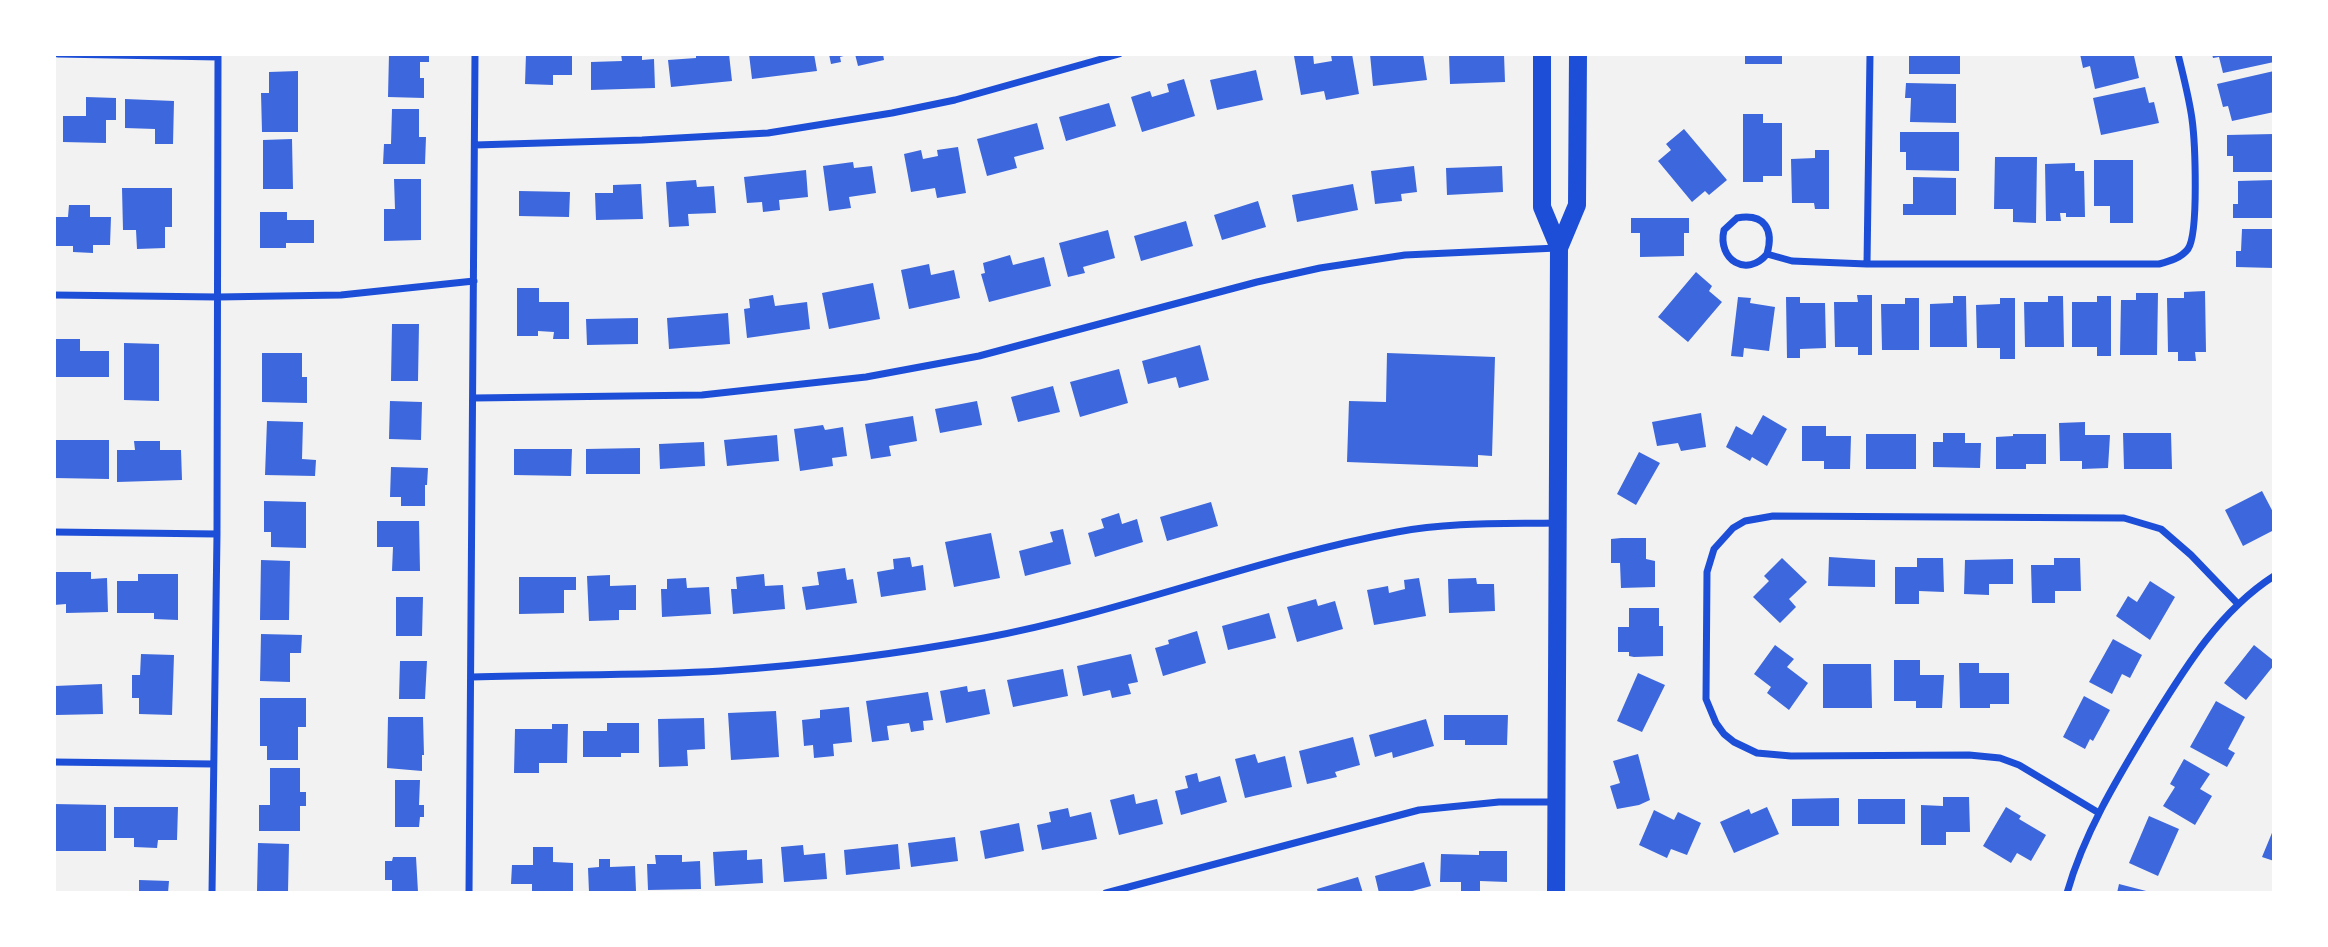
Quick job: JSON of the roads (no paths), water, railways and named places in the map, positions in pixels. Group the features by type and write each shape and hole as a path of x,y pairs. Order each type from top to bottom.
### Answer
{"main road":[{"path":"1542,54 1542,207 1559,248"},
{"path":"1556,893 1559,248 1577,205 1577,54"}],"street":[{"path":"58,54 218,55 217,534 212,893"},
{"path":"469,893 475,54"},
{"path":"475,145 768,133 955,100 1119,54"},
{"path":"1867,264 1870,54"},
{"path":"1767,254 1792,261 1867,264 2159,264 2174,260 2188,248 2194,229 2192,116 2178,54"},
{"path":"1738,218 1756,218 1770,233 1771,241 1767,254 1756,263 1738,264 1723,248 1724,230 1738,218"},
{"path":"474,398 702,396 866,377 979,356 1257,282 1342,264 1405,254 1559,248"},
{"path":"54,295 341,295 474,281"},
{"path":"2099,813 2019,765 1986,755 1791,756 1757,753 1734,743 1716,723 1706,699 1705,587 1714,549 1723,537 1745,521 1773,516 2124,518 2161,529 2191,555 2238,604"},
{"path":"472,677 721,671 908,651 986,638 1069,619 1348,542 1399,531 1436,526 1557,523"},
{"path":"54,532 217,534"},
{"path":"2067,893 2099,813 2125,765 2182,674 2206,640 2238,604 2274,576"},
{"path":"54,762 213,764"},
{"path":"1105,893 1419,810 1499,803 1556,802"}]}
